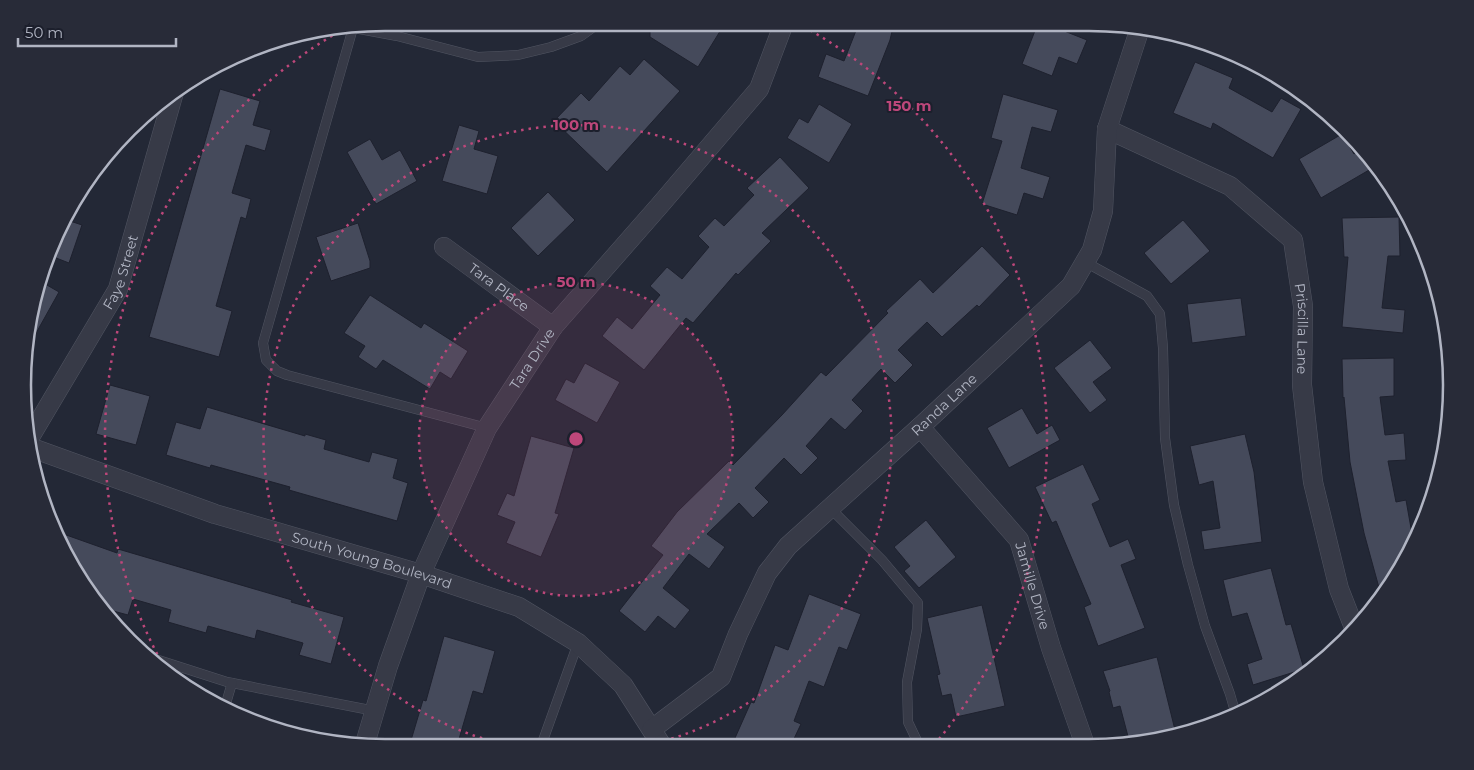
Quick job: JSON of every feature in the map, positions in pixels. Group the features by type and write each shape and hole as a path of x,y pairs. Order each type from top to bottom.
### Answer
{"street":[{"name":"Tara Drive","path":"367,738 388,666 421,574 487,428 553,327 759,89 781,31"},
{"name":"Randa Lane","path":"652,729 721,677 738,634 767,573 788,546 920,427 1071,286 1092,250 1103,211 1107,129 1138,35"},
{"name":"Faye Street","path":"34,430 118,289 171,103"},
{"name":"Priscilla Lane","path":"1107,129 1230,186 1293,240 1303,306 1302,385 1313,482 1339,590 1354,619"},
{"name":"Tara Place","path":"444,247 553,327"},
{"name":"Jamille Drive","path":"920,427 1019,540 1051,648 1084,739"},
{"name":"South Young Boulevard","path":"37,450 215,514 421,574 520,607 578,643 623,685 658,739"}],"lane":[{"path":"372,32 478,57 518,55 551,48 581,36 588,31"},
{"path":"352,33 264,343 266,360 278,371 287,375 487,428"},
{"path":"1085,262 1147,296 1160,314 1163,348 1165,438 1174,505 1205,626 1234,707"},
{"path":"830,508 882,560 918,603 917,629 907,682 908,722 916,739"},
{"path":"544,739 578,643"},
{"path":"165,662 232,683 375,711"},
{"path":"227,701 232,683"}],"building":[{"path":"650,31 720,31 698,67 650,37"},
{"path":"856,31 892,31 868,96 818,77 826,54 844,61"},
{"path":"1035,31 1064,31 1087,40 1077,64 1059,57 1052,76 1022,64"},
{"path":"644,59 680,91 607,172 554,121 581,93 589,101 620,66 630,75"},
{"path":"1195,62 1233,78 1229,88 1272,112 1281,98 1301,109 1273,158 1213,123 1211,129 1173,113"},
{"path":"220,89 260,101 253,125 271,130 265,151 246,145 232,193 251,199 246,219 241,217 216,306 232,311 219,357 149,337"},
{"path":"1003,94 1058,110 1051,132 1032,127 1021,168 1050,177 1043,199 1024,193 1017,215 982,204 1002,141 991,138"},
{"path":"819,104 852,124 829,163 787,138 799,118 808,123"},
{"path":"459,125 479,131 474,149 498,156 487,194 442,181"},
{"path":"1339,135 1370,170 1321,198 1299,159"},
{"path":"370,139 382,160 400,150 417,181 376,204 347,152"},
{"path":"780,157 809,188 762,233 771,241 738,275 736,273 693,323 686,318 644,370 602,336 617,317 632,329 660,295 650,286 667,267 682,279 709,247 698,236 715,218 724,226 754,195 747,188"},
{"path":"548,192 575,220 538,256 511,228"},
{"path":"1399,217 1400,256 1388,256 1382,308 1405,310 1403,333 1342,327 1348,257 1344,257 1342,218"},
{"path":"1183,220 1210,251 1171,284 1144,253"},
{"path":"72,222 82,225 69,263 55,258"},
{"path":"358,223 370,261 370,268 331,281 316,237"},
{"path":"982,246 1010,275 979,307 977,305 942,337 927,322 898,350 913,365 895,383 881,369 852,400 863,411 845,430 831,418 806,446 818,458 801,475 784,458 755,488 769,502 753,518 739,503 707,534 725,547 709,569 689,554 663,588 690,610 675,629 658,616 645,632 619,611 663,555 651,546 677,512 729,461 733,465 821,372 826,376 888,313 886,311 920,279 933,293"},
{"path":"46,284 59,292 35,336"},
{"path":"370,295 421,328 424,323 468,351 451,379 440,372 430,389 383,360 376,369 358,357 365,346 344,333"},
{"path":"1241,298 1246,336 1192,343 1187,304"},
{"path":"1090,340 1112,368 1093,382 1107,400 1090,413 1054,368"},
{"path":"1394,358 1394,396 1380,397 1385,435 1404,433 1406,460 1388,461 1396,502 1406,500 1411,530 1379,588 1364,533 1350,462 1343,398 1342,359"},
{"path":"585,363 620,382 597,423 555,400 566,379 574,383"},
{"path":"110,385 150,396 136,445 96,434"},
{"path":"207,407 305,436 305,434 326,440 324,449 369,462 372,452 398,459 393,478 408,483 397,521 289,490 290,487 211,465 210,468 166,455 176,422 200,429"},
{"path":"1022,408 1037,434 1052,425 1060,440 1009,468 987,428"},
{"path":"1245,434 1254,472 1262,542 1204,550 1201,531 1220,528 1213,481 1199,485 1190,446"},
{"path":"531,436 574,448 555,513 559,514 541,557 506,543 515,522 497,515 507,493 514,496"},
{"path":"1083,464 1100,500 1092,504 1110,547 1128,539 1136,559 1121,565 1145,628 1098,646 1084,607 1091,604 1056,521 1052,523 1035,487"},
{"path":"926,520 956,557 919,588 904,571 910,566 894,547"},
{"path":"65,535 117,553 118,549 344,617 331,664 299,655 303,643 257,630 255,639 208,626 206,633 168,622 171,610 133,599 128,615 113,611 104,600 79,562"},
{"path":"1271,568 1286,625 1291,624 1303,667 1297,671 1253,685 1247,664 1262,659 1247,613 1232,617 1223,580"},
{"path":"809,594 861,614 847,650 839,647 824,687 809,681 794,721 801,724 794,739 735,738 751,702 754,703 775,645 788,650"},
{"path":"982,605 1005,706 956,717 951,694 942,696 937,675 940,674 927,618"},
{"path":"444,636 495,651 483,694 473,691 459,739 411,739 423,700 426,701"},
{"path":"1157,657 1175,728 1128,737 1120,706 1113,708 1110,691 1103,671"}]}
